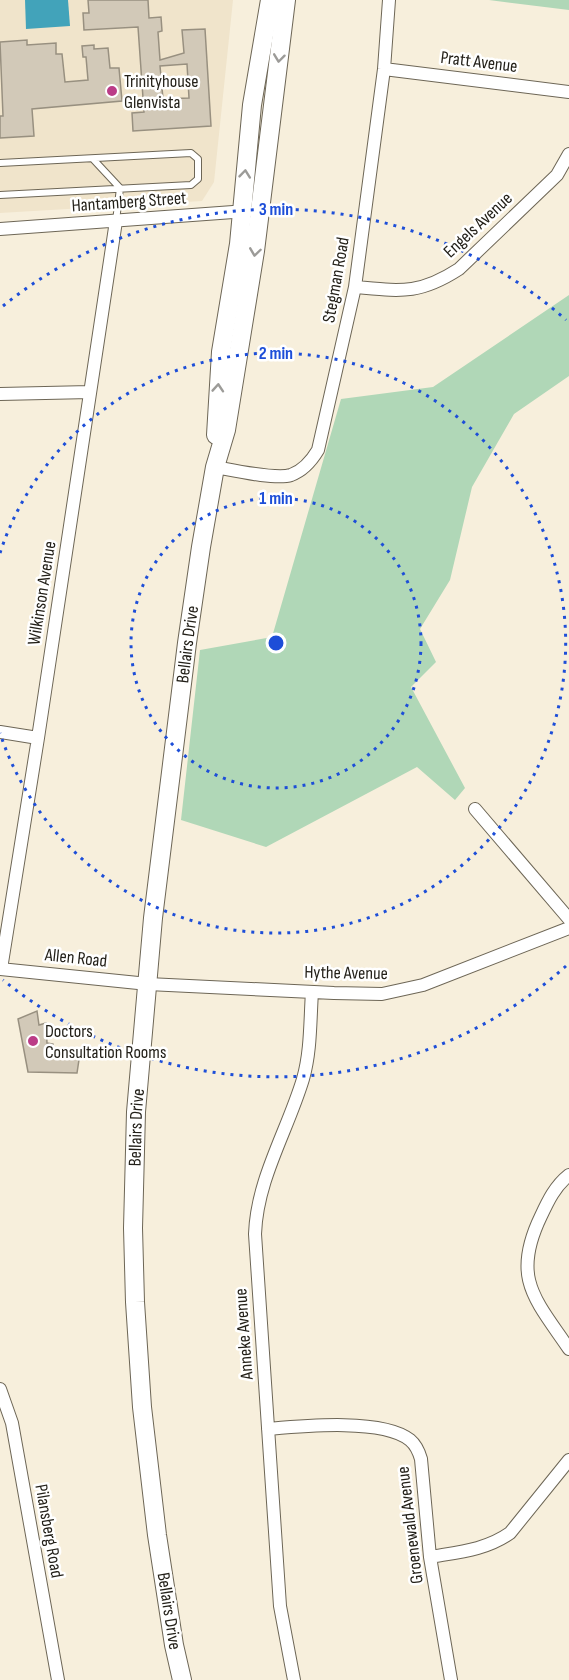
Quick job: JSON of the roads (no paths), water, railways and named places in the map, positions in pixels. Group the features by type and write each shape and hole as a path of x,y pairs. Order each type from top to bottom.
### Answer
{"street":[{"path":"215,467 221,352 239,244 252,105 270,0"},
{"path":"215,467 226,430 255,251 286,0"},
{"name":"Stegman Road","path":"215,467 285,476 297,471 314,457 322,439 355,287 384,69 389,0"},
{"name":"Pratt Avenue","path":"384,69 569,92"},
{"name":"Engels Avenue","path":"355,287 406,291 426,287 445,279 467,262 557,175 569,154"},
{"name":"Hantamberg Street","path":"0,229 260,210"},
{"name":"Wilkinson Avenue","path":"0,969 38,738 116,221"},
{"path":"0,394 90,392"},
{"name":"Bellairs Drive","path":"182,1680 174,1645 153,1507 142,1407 133,1228 136,1112 153,918 189,632 215,467"},
{"path":"0,732 38,738"},
{"path":"475,809 569,919"},
{"name":"Hythe Avenue","path":"148,984 382,994 414,988 569,928"},
{"name":"Allen Road","path":"0,969 148,984"},
{"name":"Anneke Avenue","path":"294,1680 280,1606 255,1219 267,1173 304,1077 310,1042 312,992"},
{"path":"569,1175 553,1192 538,1223 527,1254 527,1268 534,1297 569,1349"},
{"name":"Pilansberg Road","path":"0,1389 12,1423 58,1680"},
{"name":"Groenewald Avenue","path":"268,1429 322,1425 356,1426 389,1431 409,1438 419,1451 430,1557 451,1680"},
{"path":"430,1557 471,1550 500,1540 510,1533 569,1460"}],"lane":[{"path":"0,163 190,153 198,159 198,179 191,185 0,195"},
{"path":"93,159 120,189 116,221"}],"water":[{"path":"25,0 68,0 70,26 26,29"}],"place":[{"name":"Trinityhouse Glenvista","path":"112,91"},
{"name":"Doctors Consultation Rooms","path":"33,1041"}]}
